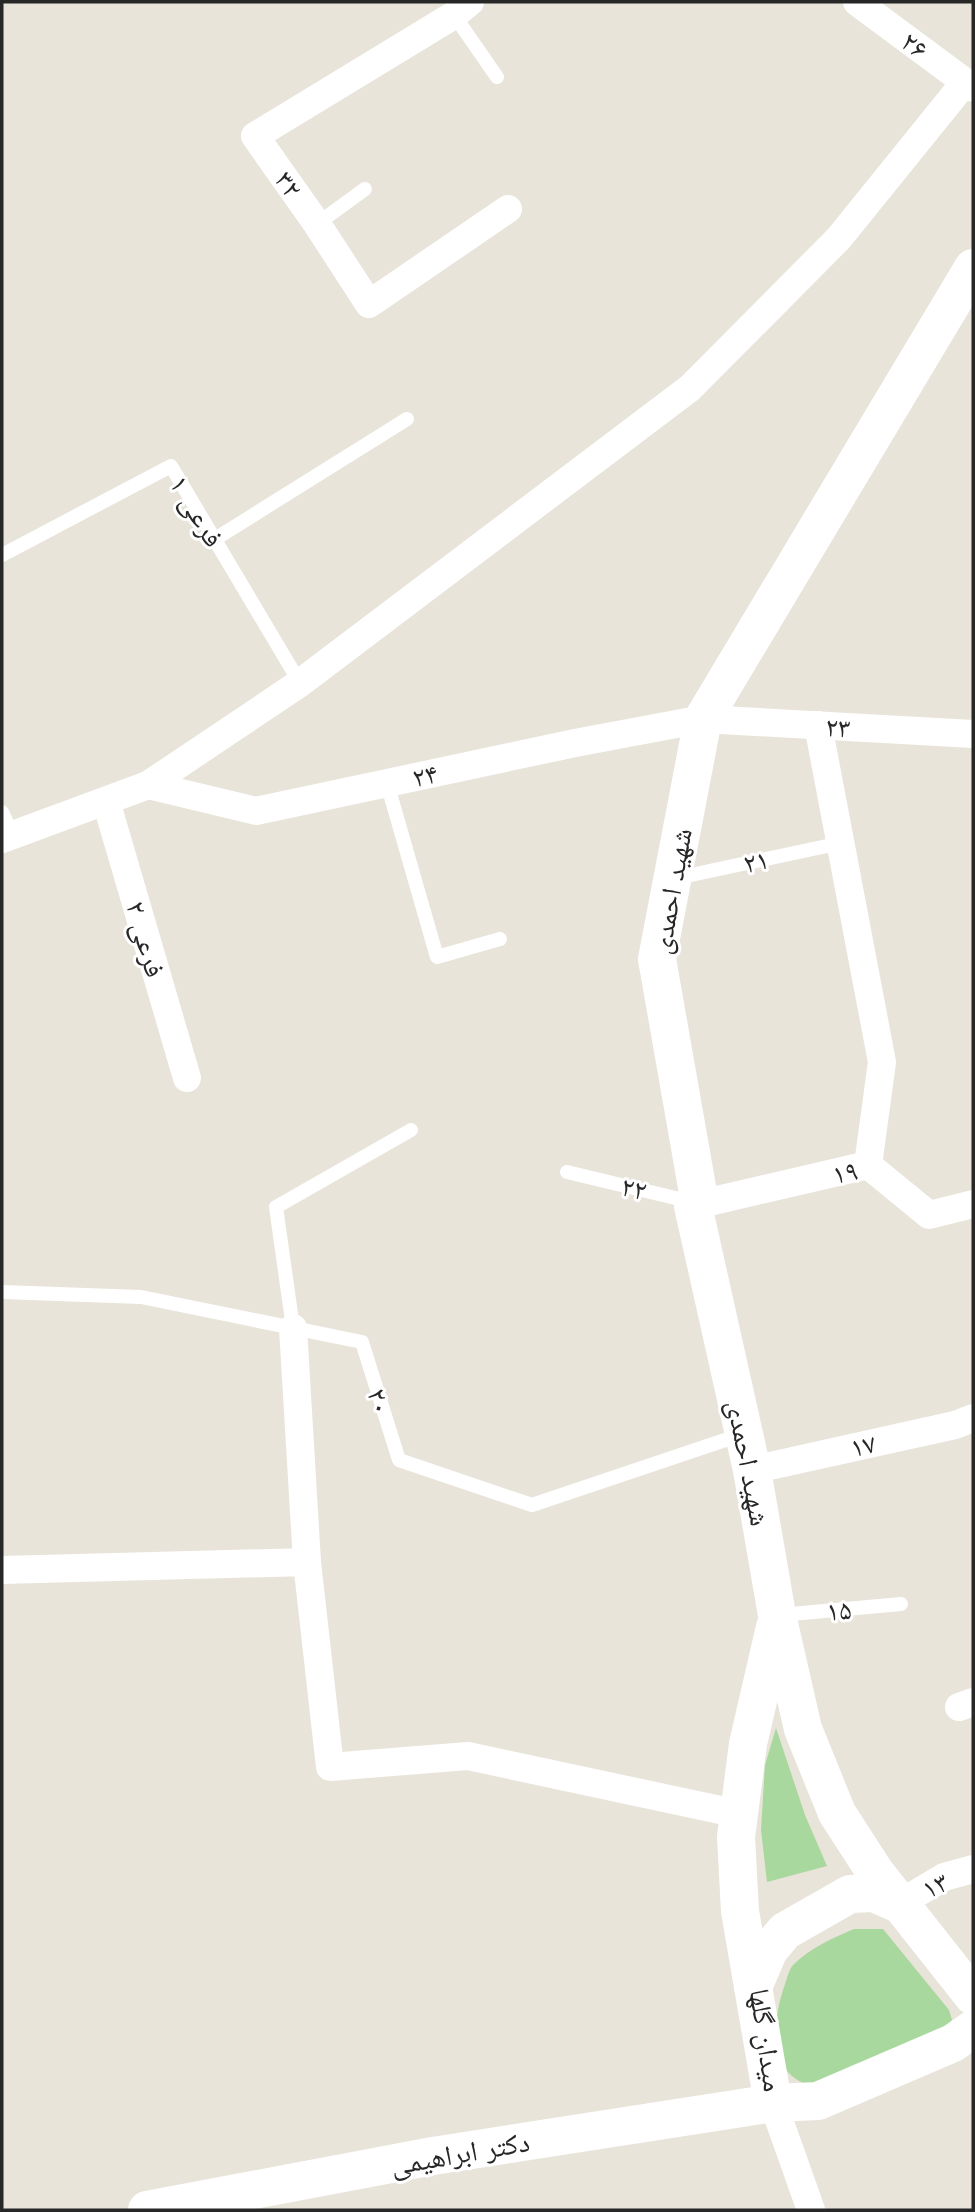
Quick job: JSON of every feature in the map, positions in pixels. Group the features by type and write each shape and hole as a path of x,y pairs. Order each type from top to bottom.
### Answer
{"street":[{"name":"۲۶","path":"857,2 969,85"},
{"name":"۳۲","path":"462,8 255,136 369,304 508,209"},
{"path":"5,829 148,785 300,683 690,388 839,238 969,85"},
{"name":"شهید احمدی","path":"899,1904 837,1813 803,1729 777,1615 752,1470 693,1206 700,1204 657,959 703,719 973,268"},
{"name":"۲۳","path":"703,719 973,734"},
{"name":"۲۴","path":"148,785 256,811 575,743 703,719"},
{"path":"818,725 882,1062 868,1165"},
{"name":"فرعی ۲","path":"106,800 187,1078"},
{"name":"۱۹","path":"700,1204 868,1165 929,1215 973,1204"},
{"path":"293,1328 307,1562 330,1766 468,1756 739,1814"},
{"name":"۱۷","path":"752,1470 955,1425 973,1418"},
{"path":"2,1570 307,1562"},
{"name":"شهید احمدی","path":"753,1987 740,1911 736,1837 748,1744 777,1615"},
{"name":"۱۳","path":"899,1904 944,1877 973,1869"},
{"name":"میدان گلها","path":"899,1904 874,1893 850,1894 785,1931 769,1950 753,1987 773,2103 818,2101 953,2043 973,2029"},
{"path":"899,1904 973,1996"},
{"path":"773,2103 811,2210"},
{"name":"دکتر ابراهیمی","path":"147,2210 433,2156 773,2103"}],"lane":[{"path":"462,8 497,77"},
{"path":"317,224 365,189"},
{"path":"215,539 407,419"},
{"name":"فرعی ۱","path":"2,555 171,466 300,683"},
{"path":"387,783 437,957 500,939"},
{"name":"۲۱","path":"672,879 841,843"},
{"path":"293,1328 276,1207 411,1130"},
{"name":"۲۲","path":"567,1172 700,1204"},
{"name":"۲۰","path":"2,1292 141,1297 362,1342 399,1460 532,1505 744,1434"},
{"name":"۱۵","path":"777,1615 901,1605"}],"green space":[{"path":"776,1728 805,1815 827,1866 767,1882 761,1830 765,1765"},
{"path":"854,1929 883,1929 949,2010 952,2020 945,2030 812,2086 787,2071 781,2060 776,2033 779,2004 793,1965 814,1949"}]}
